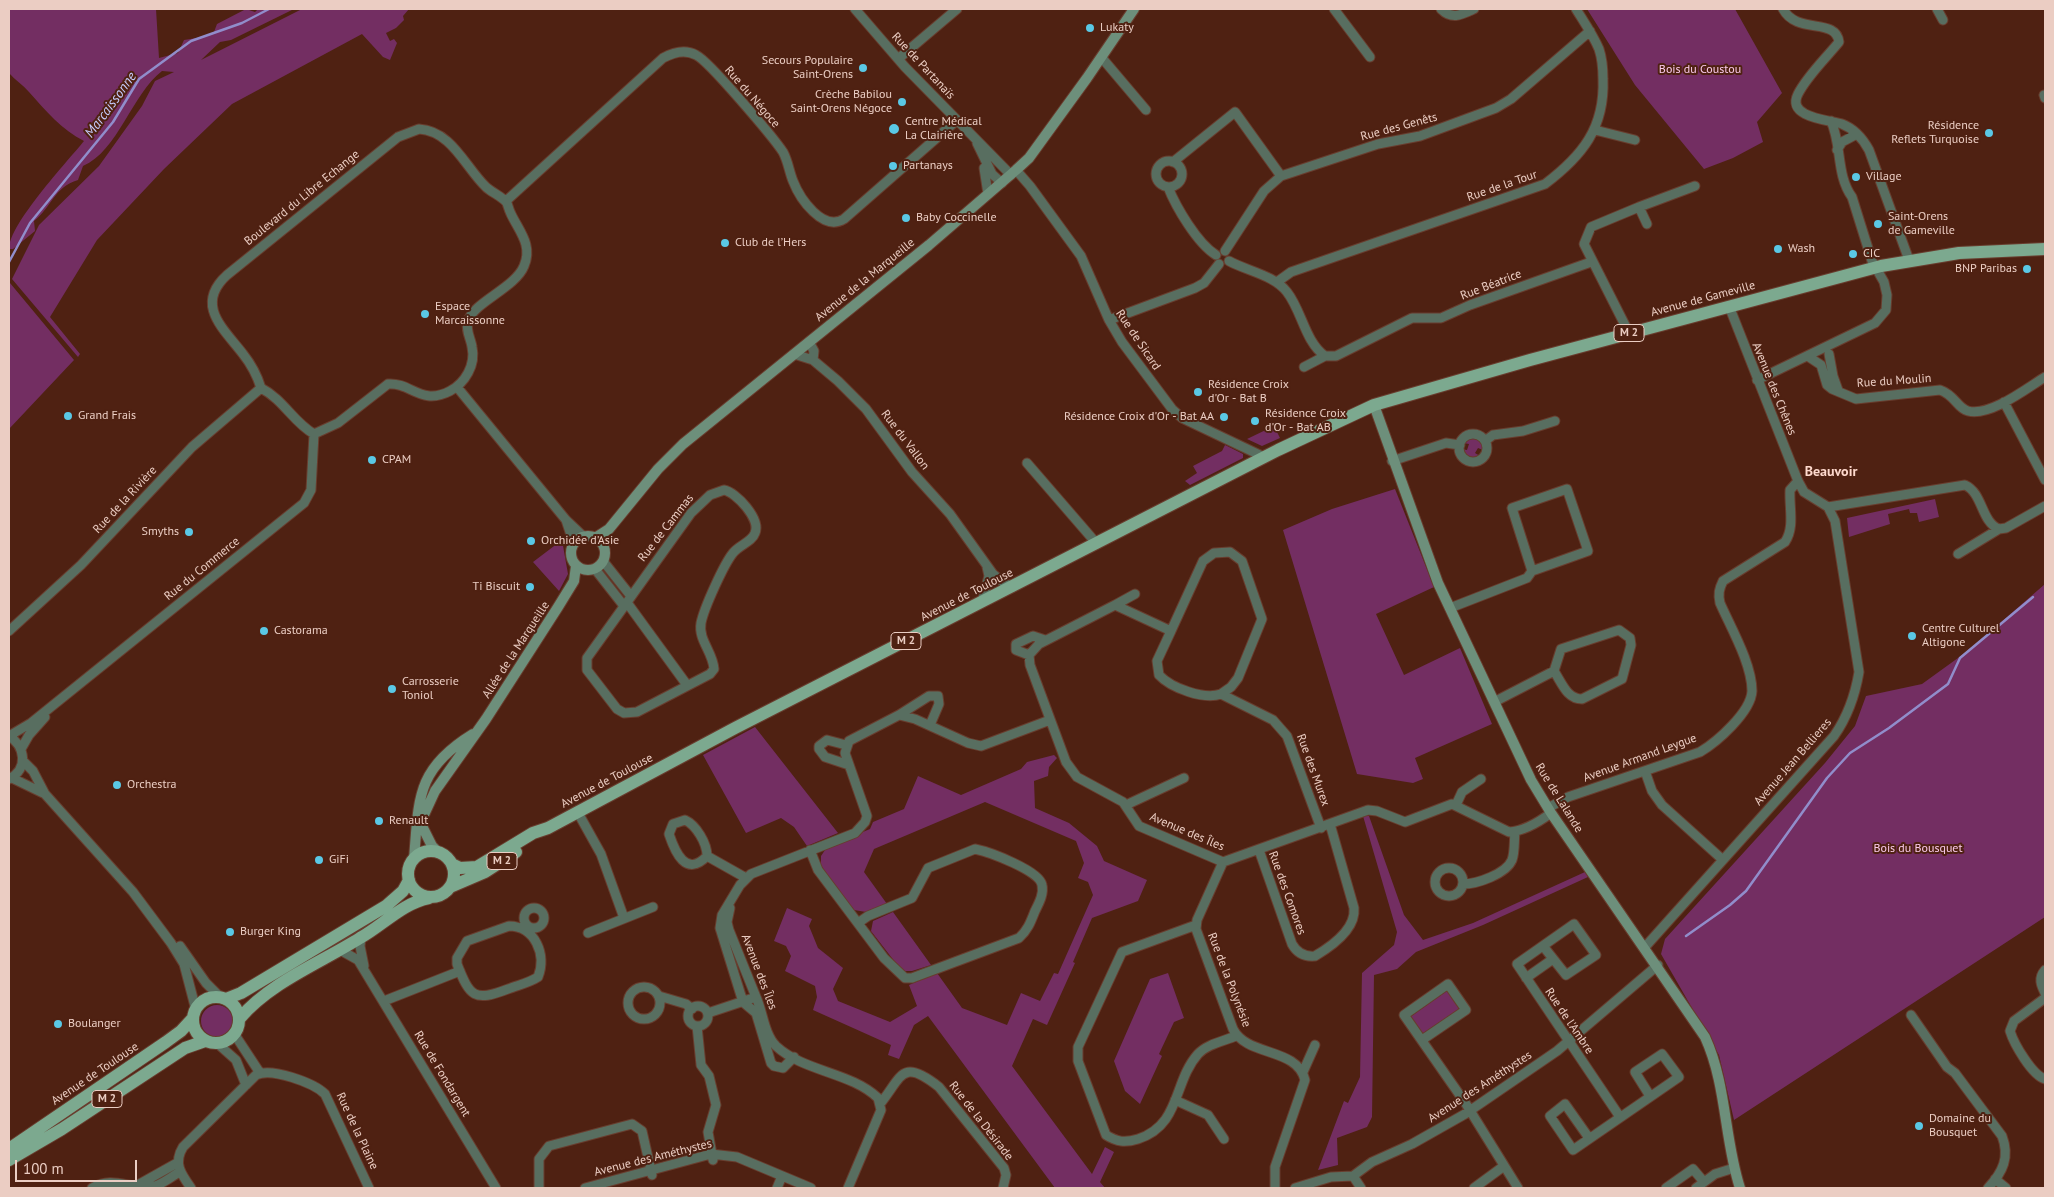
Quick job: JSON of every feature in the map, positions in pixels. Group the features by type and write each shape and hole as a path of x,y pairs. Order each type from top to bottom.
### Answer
{"main road":[{"name":"Avenue de Gameville","path":"1374,405 1629,333 1875,267 1959,253 2045,249"},
{"name":"Avenue de Toulouse","path":"450,887 495,865 548,828 577,811 1264,457 1374,405"},
{"name":"Avenue de Toulouse","path":"452,864 460,868 477,867 533,833 548,828"},
{"path":"428,852 439,853 452,864 454,876 450,887 441,895 409,905 362,938 265,994 240,1018 235,1035 228,1041 218,1044 205,1041 196,1031 194,1014 203,1001 241,993 386,906 403,891 409,880 409,869 414,859 428,852"},
{"path":"409,880 416,892 429,898"},
{"path":"223,998 238,1010 240,1018"},
{"name":"Avenue de Toulouse","path":"9,1149 166,1042 181,1031 194,1014"},
{"name":"M 2","path":"9,1160 62,1129 185,1048 205,1041"}],"street":[{"name":"Rue de Partanaïs","path":"855,9 898,59 957,120 1013,172"},
{"path":"898,59 957,9"},
{"name":"Avenue de la Marqueille","path":"595,538 609,529 669,457 725,408 809,342 1002,183 1029,158 1102,58 1134,9"},
{"path":"1334,9 1370,57"},
{"path":"1441,9 1448,15 1458,16 1474,9"},
{"name":"Rue de la Tour","path":"1277,282 1292,272 1545,184 1579,155 1596,130 1602,102 1603,74 1600,50 1576,9"},
{"path":"1783,9 1794,22 1830,29 1836,34 1839,42 1796,98 1798,106 1806,116 1812,119 1831,121 1844,125 1862,137 1869,150 1910,260"},
{"path":"1937,9 1943,20"},
{"name":"Rue des Genêts","path":"1225,251 1264,191 1281,176 1378,144 1420,136 1496,108 1512,99 1590,31"},
{"name":"Rue du Négoce","path":"506,201 663,58 676,52 688,52 706,62 778,146 785,157 799,194 820,218 829,223 839,222 844,219 957,120"},
{"path":"1102,58 1146,110"},
{"path":"1229,261 1224,264 1202,241 1174,204 1168,187 1158,181 1156,172 1164,162 1173,162 1235,112 1281,176"},
{"path":"1757,380 1809,357 1875,323 1886,310 1887,295 1884,282 1875,267 1852,197 1847,189 1837,150 1836,131 1831,121"},
{"name":"Boulevard du Libre Echange","path":"261,388 253,369 214,315 213,298 218,284 398,136 419,129 439,134 485,186 506,201 524,236 527,257 517,278 476,311 468,320 473,360 469,371 457,386"},
{"path":"1596,130 1635,140"},
{"path":"1837,150 1842,142 1857,134"},
{"name":"Rue de Partanaïs","path":"975,138 992,174 1002,183"},
{"name":"Rue de Partanaïs","path":"979,148 987,177 988,194"},
{"path":"1168,187 1177,184 1181,177 1181,169 1173,162"},
{"name":"Rue de Sicard","path":"1013,172 1030,186 1081,256 1109,320 1122,342 1158,391 1182,418 1264,457"},
{"path":"1629,333 1591,262 1584,244 1591,227 1695,186"},
{"path":"1639,207 1647,224"},
{"path":"1109,320 1195,288 1210,277 1221,251 1225,251 1229,255 1229,261"},
{"path":"1229,261 1277,282 1288,293 1315,346 1325,356"},
{"name":"Rue Béatrice","path":"1304,367 1325,356 1336,356 1412,318 1442,318 1470,305 1591,262"},
{"name":"Avenue des Chênes","path":"1729,306 1798,481"},
{"path":"809,342 814,351 813,360"},
{"path":"1821,365 1836,343"},
{"name":"Rue du Vallon","path":"794,354 813,360 838,381 866,409 912,472 950,514 987,567 1000,580 1013,587"},
{"path":"1809,357 1821,365 1827,385 1832,389 1838,390 1829,354"},
{"path":"2045,377 2004,402 2045,480"},
{"path":"261,388 280,400 300,424 314,434 338,423 388,384 398,384 415,393 429,396 441,395 457,386 566,520 584,537 595,538 603,547 603,561 627,602 687,685 632,714 617,709 587,670 586,663 587,658 627,602"},
{"name":"Rue de la Rivière","path":"9,631 82,565 192,447 261,388"},
{"name":"Rue du Moulin","path":"1838,390 1856,398 1940,390 1950,393 1961,407 1967,411 1978,411 2004,402"},
{"name":"Rue de Lalande","path":"1374,405 1420,537 1450,608 1532,780 1550,811 1698,1023 1710,1047 1716,1067 1734,1168 1740,1188"},
{"path":"1486,441 1493,435 1523,430 1555,421"},
{"name":"Rue du Commerce","path":"9,736 31,723 304,503 312,483 314,434"},
{"path":"1472,434 1480,435 1486,441 1485,456 1475,462 1464,458 1460,445 1465,437 1472,434"},
{"path":"1392,461 1446,443 1460,445"},
{"path":"1027,463 1097,544"},
{"path":"1789,501 1790,490 1798,481 1804,492 1828,506 1965,485 1973,488 1989,520 1999,529"},
{"path":"1450,608 1527,578 1532,570 1588,551 1568,489 1512,508 1532,570"},
{"name":"Rue de Cammas","path":"627,602 691,513 702,502 710,495 724,490 736,495 755,520 756,532 752,538 734,552 725,566 701,623 702,640 710,651 714,669 710,674 687,685"},
{"path":"1789,501 1804,492"},
{"name":"Avenue Armand Leygue","path":"1550,811 1568,797 1700,752 1717,741 1743,711 1752,693 1750,675 1718,595 1723,581 1785,542 1792,526 1789,501"},
{"name":"Avenue Jean Bellieres","path":"1645,947 1844,723 1855,696 1859,672 1851,610 1835,521 1828,506"},
{"path":"1958,554 1999,529 2006,528 2045,506"},
{"path":"566,520 574,544 571,556 627,602"},
{"name":"Avenue de la Marqueille","path":"603,547 609,529"},
{"path":"574,544 584,537"},
{"path":"1115,605 1171,631 1203,561 1214,553 1222,551 1237,556 1242,561 1262,619 1238,678 1232,687 1221,694"},
{"path":"585,568 603,561"},
{"path":"982,602 989,576 987,567"},
{"name":"Allée de la Marqueille","path":"439,853 426,837 422,826 423,817 435,791 528,656 574,581 585,568"},
{"path":"1045,640 1032,636 1016,644 1016,650 1030,655 1034,647 1045,640 1135,594"},
{"path":"1494,702 1554,671 1561,649 1619,630 1630,638 1631,645 1622,678 1582,699 1575,699 1569,696 1554,671"},
{"name":"Rue des Murex","path":"1171,631 1157,661 1159,675 1197,694 1209,696 1221,694 1273,720 1284,730 1325,826"},
{"name":"Avenue des Îles","path":"1030,655 1030,665 1066,762 1077,777 1117,798 1126,805 1139,826 1223,862 1363,811 1372,810 1405,822 1446,805 1456,805"},
{"path":"707,856 743,881 810,850 855,833 865,822 866,808 845,753 846,745 853,737 899,715 934,695 938,696 940,704 930,725"},
{"name":"Rue du Commerce","path":"21,749 29,735 60,699"},
{"path":"899,715 916,718 968,743 981,746 1050,720"},
{"name":"Allée de la Marqueille","path":"414,859 420,804 430,774 444,754 476,732"},
{"path":"9,736 21,749 23,760 19,771 10,779"},
{"path":"846,745 827,740 819,746 819,749 825,757 850,765"},
{"path":"23,760 33,771 45,794 133,892 171,943 184,964 194,1014"},
{"path":"1645,771 1652,791 1662,805 1723,860"},
{"path":"1126,805 1184,778"},
{"path":"10,779 24,782 45,794"},
{"path":"1481,780 1462,792 1456,805 1502,830 1515,832 1550,811"},
{"path":"577,811 601,854 624,918"},
{"path":"685,820 691,822 707,850 707,856 696,863 690,864 680,859 669,834 673,824 685,820"},
{"name":"Rue des Comores","path":"1259,850 1295,949 1304,955 1315,956 1347,930 1354,919 1354,908 1325,826"},
{"path":"1463,884 1472,884 1507,868 1512,859 1515,832"},
{"path":"810,850 818,870 858,923 898,974 904,978 912,978 1019,938 1026,932 1042,895 1043,886 1040,879 1030,871 976,850 934,864 924,873 912,898 868,916 858,923"},
{"name":"Rue de la Polynésie","path":"1223,862 1196,925 1198,935 1236,1036 1246,1043 1292,1062 1303,1072"},
{"name":"Avenue des Îles","path":"743,881 729,909 727,922 770,1038 777,1046 794,1057 872,1092 880,1104"},
{"name":"Avenue des Îles","path":"743,881 722,915 720,928 743,1002 756,1013 771,1063 774,1066 783,1068 794,1057"},
{"path":"133,892 139,895 162,921 196,970 223,998"},
{"path":"588,933 654,906"},
{"name":"Rue de l'Ambre","path":"1543,946 1566,976 1596,955 1574,924 1517,964 1620,1117"},
{"path":"1196,925 1122,952 1077,1054 1106,1134 1113,1140 1126,1142 1156,1132 1164,1122 1197,1056 1209,1047 1236,1036"},
{"path":"509,926 527,926 535,938 542,961 538,977 484,997 469,990 460,971 457,958 467,942 509,926"},
{"name":"Rue de Fondargent","path":"362,938 362,961 367,973"},
{"name":"Rue de Fondargent","path":"340,950 358,960 367,973 496,1188"},
{"path":"1526,978 1553,959"},
{"name":"Avenue des Améthystes","path":"1353,1176 1372,1162 1412,1144 1471,1111 1568,1042 1658,966"},
{"path":"2045,970 2040,977 2045,993"},
{"path":"384,1001 460,971"},
{"path":"1422,1040 1466,1010 1448,984 1404,1015 1471,1111 1516,1185 1505,1188"},
{"path":"659,996 686,1004 692,1009"},
{"path":"708,1013 756,997"},
{"path":"2045,998 2014,1021 2010,1031 2012,1039 2038,1077 2045,1080"},
{"path":"700,1007 708,1013 706,1023 697,1026 691,1023 688,1017 692,1009 700,1007"},
{"path":"1911,1015 1946,1067 1955,1073 2002,1136 2006,1147 2005,1162 1988,1188"},
{"path":"697,1026 701,1065 709,1076 716,1105 708,1132 712,1157"},
{"path":"191,1188 180,1172 177,1163 183,1146 260,1073 235,1035"},
{"path":"218,1044 236,1060 246,1085"},
{"path":"1275,1188 1275,1167 1302,1090 1303,1072 1315,1045"},
{"path":"1589,1138 1565,1104 1550,1116 1573,1150 1678,1077 1662,1054 1635,1072 1650,1096"},
{"name":"Rue de la Plaine","path":"260,1073 272,1072 315,1086 325,1094 370,1188"},
{"name":"Rue de la Désirade","path":"880,1104 899,1075 905,1072 912,1072 931,1081 939,1087 1004,1168 1006,1175 1003,1188"},
{"path":"1175,1100 1208,1115 1224,1139"},
{"path":"848,1188 877,1120 880,1104"},
{"path":"539,1188 539,1159 549,1146 632,1124 642,1131 651,1174"},
{"name":"Avenue des Améthystes","path":"586,1188 651,1174 712,1157 737,1157 811,1188"},
{"path":"136,1186 177,1163"},
{"path":"1474,1188 1504,1166"},
{"path":"1666,1188 1693,1169 1700,1185 1715,1174 1734,1168"},
{"path":"92,1188 109,1182 136,1186 155,1186 180,1172"},
{"path":"777,1188 782,1176"},
{"path":"1295,1188 1331,1177 1353,1176 1361,1188"},
{"path":"1995,1180 2006,1188"}],"green space":[{"path":"9,9 156,9 159,58 178,53 184,40 203,37 214,32 217,24 246,9 255,12 258,9 294,9 231,40 220,42 201,60 302,9 409,9 403,16 404,20 396,28 386,33 390,41 394,39 397,43 390,60 383,57 362,34 232,104 164,169 97,240 50,317 80,354 78,357 12,279 39,225 99,166 142,106 155,81 174,72 162,71 151,81 106,148 95,159 83,166 78,180 63,188 34,221 35,231 13,249 9,249 18,225 28,209 84,141 61,125 9,73"},
{"name":"Bois du Coustou","path":"1587,9 1735,9 1782,93 1757,122 1763,142 1733,158 1704,169 1635,85"},
{"path":"9,284 74,360 9,429"},
{"path":"1274,426 1280,438 1262,446 1247,439"},
{"path":"1470,437 1481,442 1483,450 1478,448 1475,453 1480,456 1469,458 1462,452 1461,449 1467,450 1469,444 1463,443"},
{"path":"1225,445 1243,454 1243,458 1190,485 1185,481 1197,473 1193,466 1222,451"},
{"path":"1395,489 1434,587 1376,614 1404,675 1460,648 1492,724 1415,758 1423,779 1413,783 1357,774 1283,530 1332,509"},
{"path":"1935,499 1939,517 1919,522 1917,513 1910,513 1909,509 1888,514 1890,524 1849,537 1847,518"},
{"path":"562,540 568,574 559,591 533,562"},
{"name":"Bois du Bousquet","path":"2045,584 2045,917 1734,1120 1719,1055 1661,954 1665,939 1825,763 1855,726 1866,696 1922,684 1969,650"},
{"path":"755,727 838,833 807,846 794,827 781,818 746,833 703,755"},
{"path":"1054,755 1057,758 1049,767 1048,776 1034,781 1035,808 1069,823 1097,846 1104,861 1147,880 1138,901 1092,918 1073,962 1075,963 1047,1025 1033,1019 1012,1066 1092,1174 1105,1147 1114,1152 1100,1182 1105,1188 1055,1188 928,1016 914,1025 899,1059 888,1055 891,1045 813,1010 817,997 815,986 785,971 791,956 786,946 774,941 787,908 812,919 809,926 818,948 843,968 833,989 838,1001 890,1022 917,1006 909,985 937,973 962,1008 1007,1025 1021,993 1040,1001 1054,973 1058,974 1093,895 1088,882 1078,878 1084,863 1076,841 985,802 874,849 864,872 887,904 866,912 854,910 821,869 821,856 827,847 870,829 873,822 904,809 918,776 961,795 1021,769 1027,762"},
{"path":"1363,816 1369,816 1404,915 1423,940 1473,923 1585,872 1588,877 1483,925 1416,952 1397,969 1374,975 1372,1117 1367,1127 1337,1138 1338,1165 1318,1170 1344,1101 1348,1103 1360,1077 1362,973 1394,945 1397,932"},
{"path":"893,912 931,965 912,971 902,971 871,931 873,921"},
{"path":"1168,973 1184,1018 1174,1022 1159,1054 1162,1056 1140,1104 1125,1091 1114,1061 1150,979"},
{"path":"1448,990 1459,1007 1458,1010 1422,1034 1410,1017"},
{"path":"217,1005 223,1006 228,1010 232,1015 232,1027 228,1032 223,1036 217,1037 211,1036 206,1032 202,1027 201,1021 202,1015 206,1010 211,1006"}],"waterway":[{"name":"Marcaissonne","path":"9,262 30,223 113,122 139,79 191,41 242,23 269,9"},
{"path":"1686,936 1730,905 1746,891 1827,778 1850,753 1889,728 1948,684 1960,658 2033,597"}],"place":[{"name":"Lukaty","path":"1090,28"},
{"name":"Secours Populaire Saint-Orens","path":"863,68"},
{"name":"Crèche Babilou Saint-Orens Négoce","path":"902,102"},
{"name":"Centre Médical La Clairière","path":"894,129"},
{"name":"Résidence Reflets Turquoise","path":"1989,133"},
{"name":"Partanays","path":"893,166"},
{"name":"Village","path":"1856,177"},
{"name":"Baby Coccinelle","path":"906,218"},
{"name":"Saint-Orens de Gameville","path":"1878,224"},
{"name":"Club de l’Hers","path":"725,243"},
{"name":"Wash","path":"1778,249"},
{"name":"CIC","path":"1853,254"},
{"name":"BNP Paribas","path":"2027,269"},
{"name":"Espace Marcaissonne","path":"425,314"},
{"name":"Résidence Croix d'Or - Bat B","path":"1198,392"},
{"name":"Grand Frais","path":"68,416"},
{"name":"Résidence Croix d'Or - Bat AA","path":"1224,417"},
{"name":"Résidence Croix d'Or - Bat AB","path":"1255,421"},
{"name":"CPAM","path":"372,460"},
{"name":"Smyths","path":"189,532"},
{"name":"Orchidée d'Asie","path":"531,541"},
{"name":"Ti Biscuit","path":"530,587"},
{"name":"Castorama","path":"264,631"},
{"name":"Centre Culturel Altigone","path":"1912,636"},
{"name":"Carrosserie Toniol","path":"392,689"},
{"name":"Orchestra","path":"117,785"},
{"name":"Renault","path":"379,821"},
{"name":"GiFi","path":"319,860"},
{"name":"Burger King","path":"230,932"},
{"name":"Boulanger","path":"58,1024"},
{"name":"Domaine du Bousquet","path":"1919,1126"}],"district":[{"name":"Beauvoir","path":"1831,472"}]}
